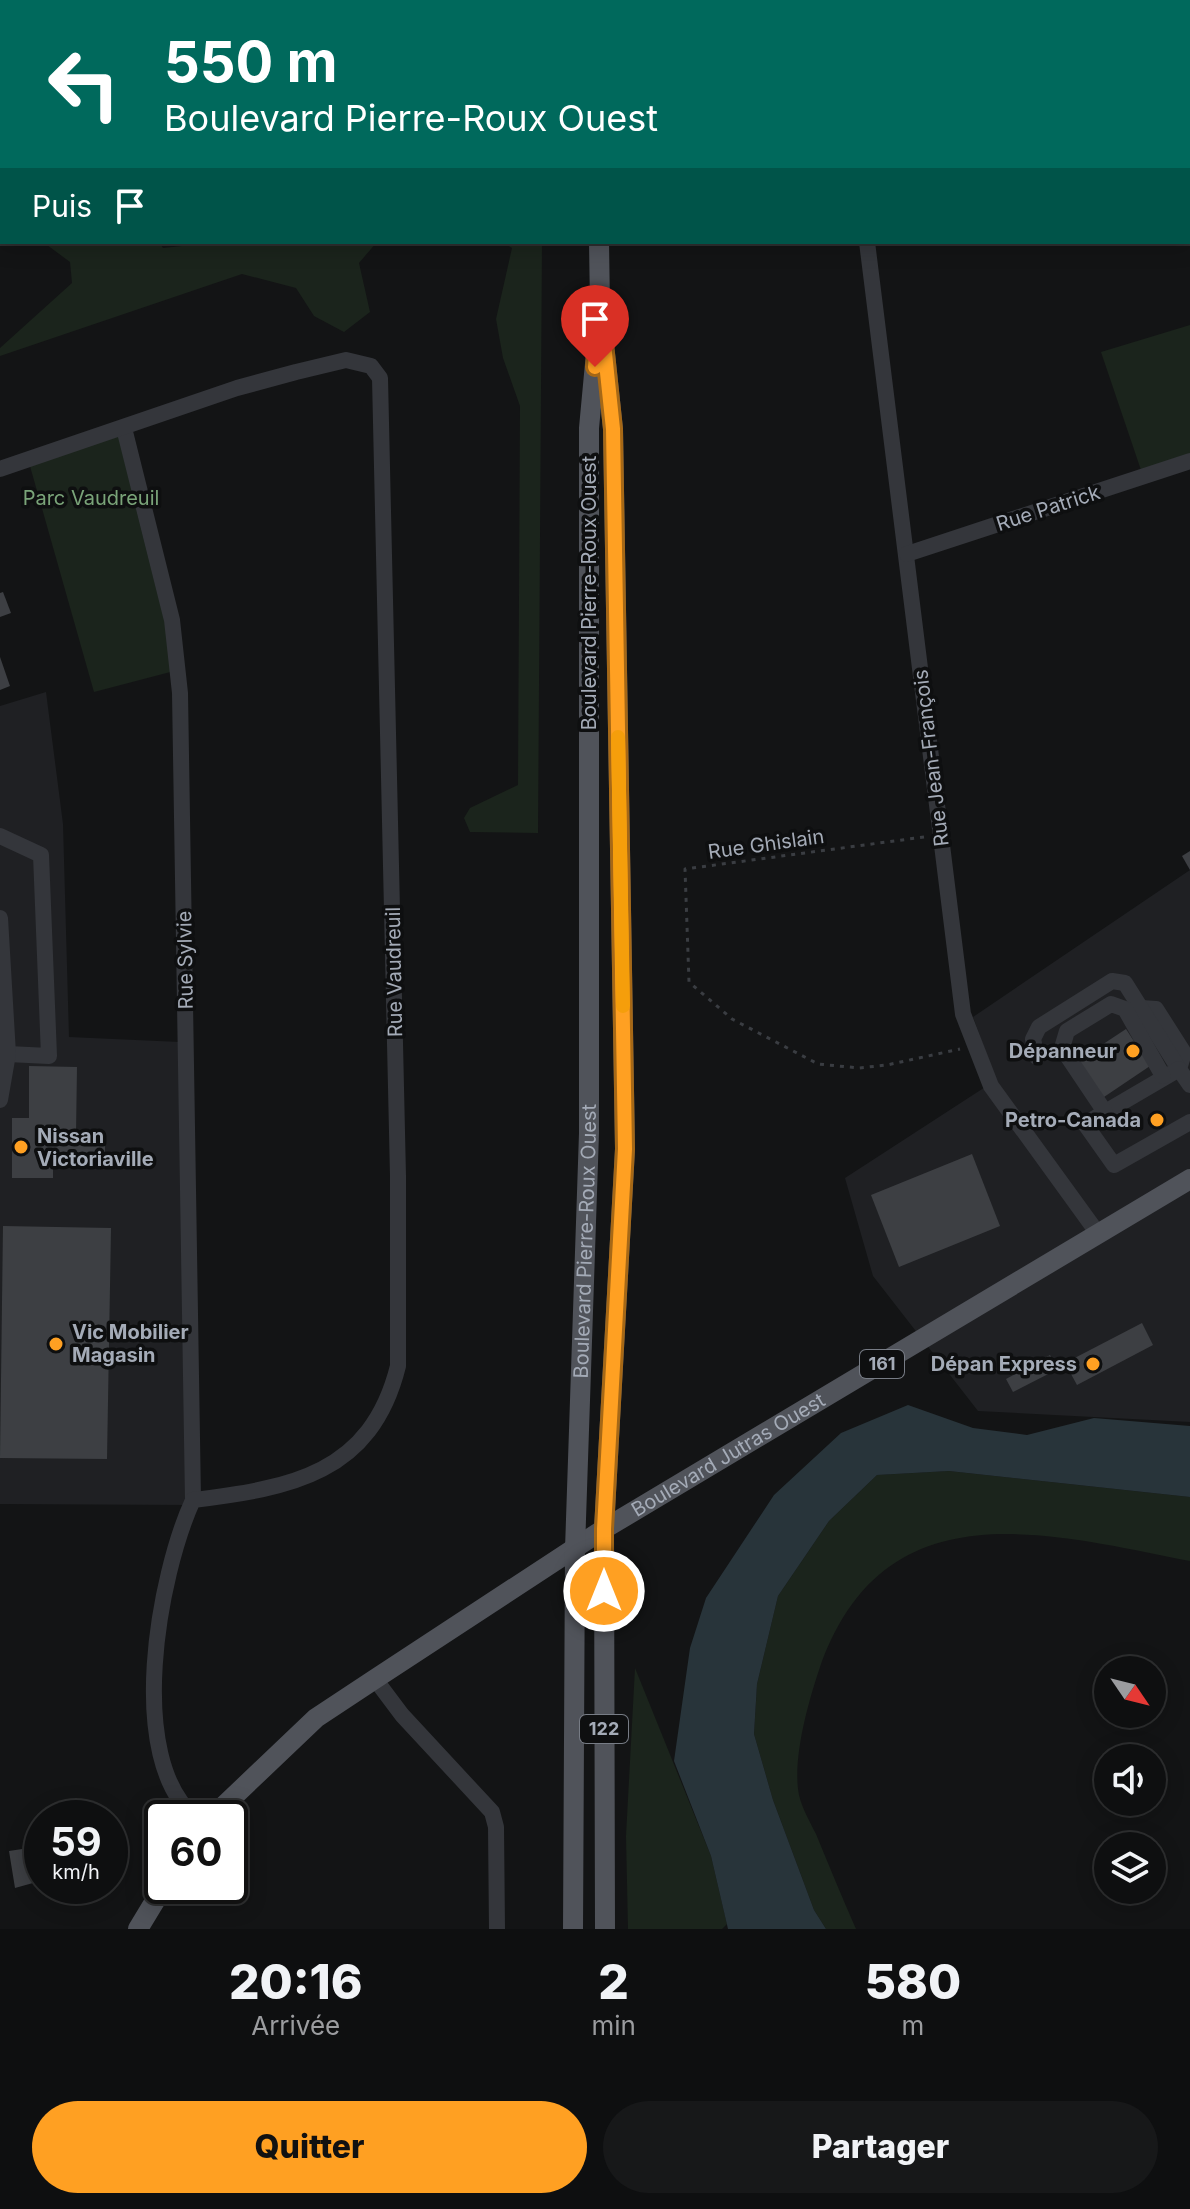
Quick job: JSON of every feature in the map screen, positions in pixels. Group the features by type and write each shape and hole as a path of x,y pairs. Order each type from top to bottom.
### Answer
{"main road":[{"name":"122","path":"599,244 600,306"},
{"name":"Boulevard Pierre-Roux Ouest","path":"600,306 613,429 625,1149 604,1529 605,1929"},
{"name":"Boulevard Pierre-Roux Ouest","path":"573,1929 575,1549 589,1133 589,428 600,306"},
{"name":"Boulevard Jutras Ouest","path":"230,1800 316,1718 604,1529 1190,1179"},
{"path":"138,1929 153,1904"}],"street":[{"name":"Rue Jean-François","path":"867,244 963,1014 991,1086 1099,1235"},
{"name":"Rue Vaudreuil","path":"0,469 237,388 346,360 371,366 380,378 398,1160 398,1366 390,1396 370,1433 343,1457 307,1477 193,1500"},
{"name":"Rue Sylvie","path":"124,428 172,620 180,693 193,1500"},
{"name":"Rue Patrick","path":"907,554 1190,461"},
{"path":"0,836 41,855 49,1056 8,1054"},
{"path":"0,918 8,1054 0,1100"},
{"path":"1037,1057 1033,1039 1039,1027 1112,981 1125,983 1141,1008 1171,1072"},
{"path":"1105,1112 1062,1048 1067,1031 1111,1004 1125,1009 1171,1072 1190,1085"},
{"path":"1171,1072 1085,1124 1114,1165 1190,1122"},
{"path":"180,1800 169,1788 162,1769 155,1665 168,1566 193,1500"},
{"path":"375,1679 402,1715 492,1812 496,1827 497,1929"}],"path":[{"name":"Rue Ghislain","path":"940,835 685,869 689,982 732,1019 818,1064 859,1068 887,1065 974,1046"}],"shaded area":[{"path":"46,692 63,824 69,1037 180,1042 193,1505 0,1504 0,706"},
{"path":"1190,870 1190,1422 978,1411 873,1276 845,1178 996,1080 973,1017"},
{"path":"908,1405 973,1428 1027,1435 1094,1418 1190,1426 1190,1497 949,1471 877,1475 829,1521 778,1596 757,1684 754,1734 773,1800 814,1910 826,1929 728,1929 711,1856 674,1761 690,1648 706,1598 774,1495 841,1433"}],"green space":[{"path":"46,244 160,244 163,248 201,244 375,244 359,263 370,312 344,332 314,316 296,288 242,274 0,356 0,348 72,283 70,262"},
{"path":"505,244 542,244 538,833 470,832 464,818 470,808 518,785 520,406 503,358 496,319 512,248"},
{"path":"1190,325 1190,461 1143,476 1101,352"},
{"name":"Parc Vaudreuil","path":"124,428 178,670 94,692 28,459"},
{"path":"949,1471 1190,1497 1190,1561 1079,1540 1025,1534 973,1536 925,1547 883,1572 847,1612 819,1670 799,1749 797,1781 800,1800 856,1929 826,1929 814,1910 773,1800 754,1734 757,1684 778,1596 829,1521 877,1475"},
{"path":"635,1668 711,1856 727,1924 722,1929 628,1929 626,1836"}],"building":[{"path":"3,592 11,613 0,617 0,593"},
{"path":"0,657 10,686 0,690"},
{"path":"1190,851 1190,870 1182,856"},
{"path":"1126,1029 1150,1066 1101,1099 1076,1062"},
{"path":"29,1066 77,1067 76,1134 105,1134 105,1157 75,1157 76,1168 53,1167 53,1178 12,1178 12,1118 29,1118"},
{"path":"972,1154 1000,1226 899,1267 871,1195"},
{"name":"Vic Mobilier Magasin","path":"3,1226 111,1228 107,1459 0,1458"},
{"path":"1142,1323 1153,1345 1077,1385 1065,1363"},
{"path":"1050,1355 1058,1369 1013,1392 1006,1379"},
{"path":"24,1849 24,1886 15,1888 9,1851"}],"slow traffic":[{"path":"618,737 623,1006"}],"place":[{"name":"Dépanneur","path":"1133,1051"},
{"name":"Petro-Canada","path":"1157,1120"},
{"name":"Nissan Victoriaville","path":"21,1147"},
{"name":"Vic Mobilier Magasin","path":"56,1344"},
{"name":"Dépan Express","path":"1093,1364"}],"route":[{"path":"595,367 600,306 613,429 625,1149 604,1529 604,1591"}]}
